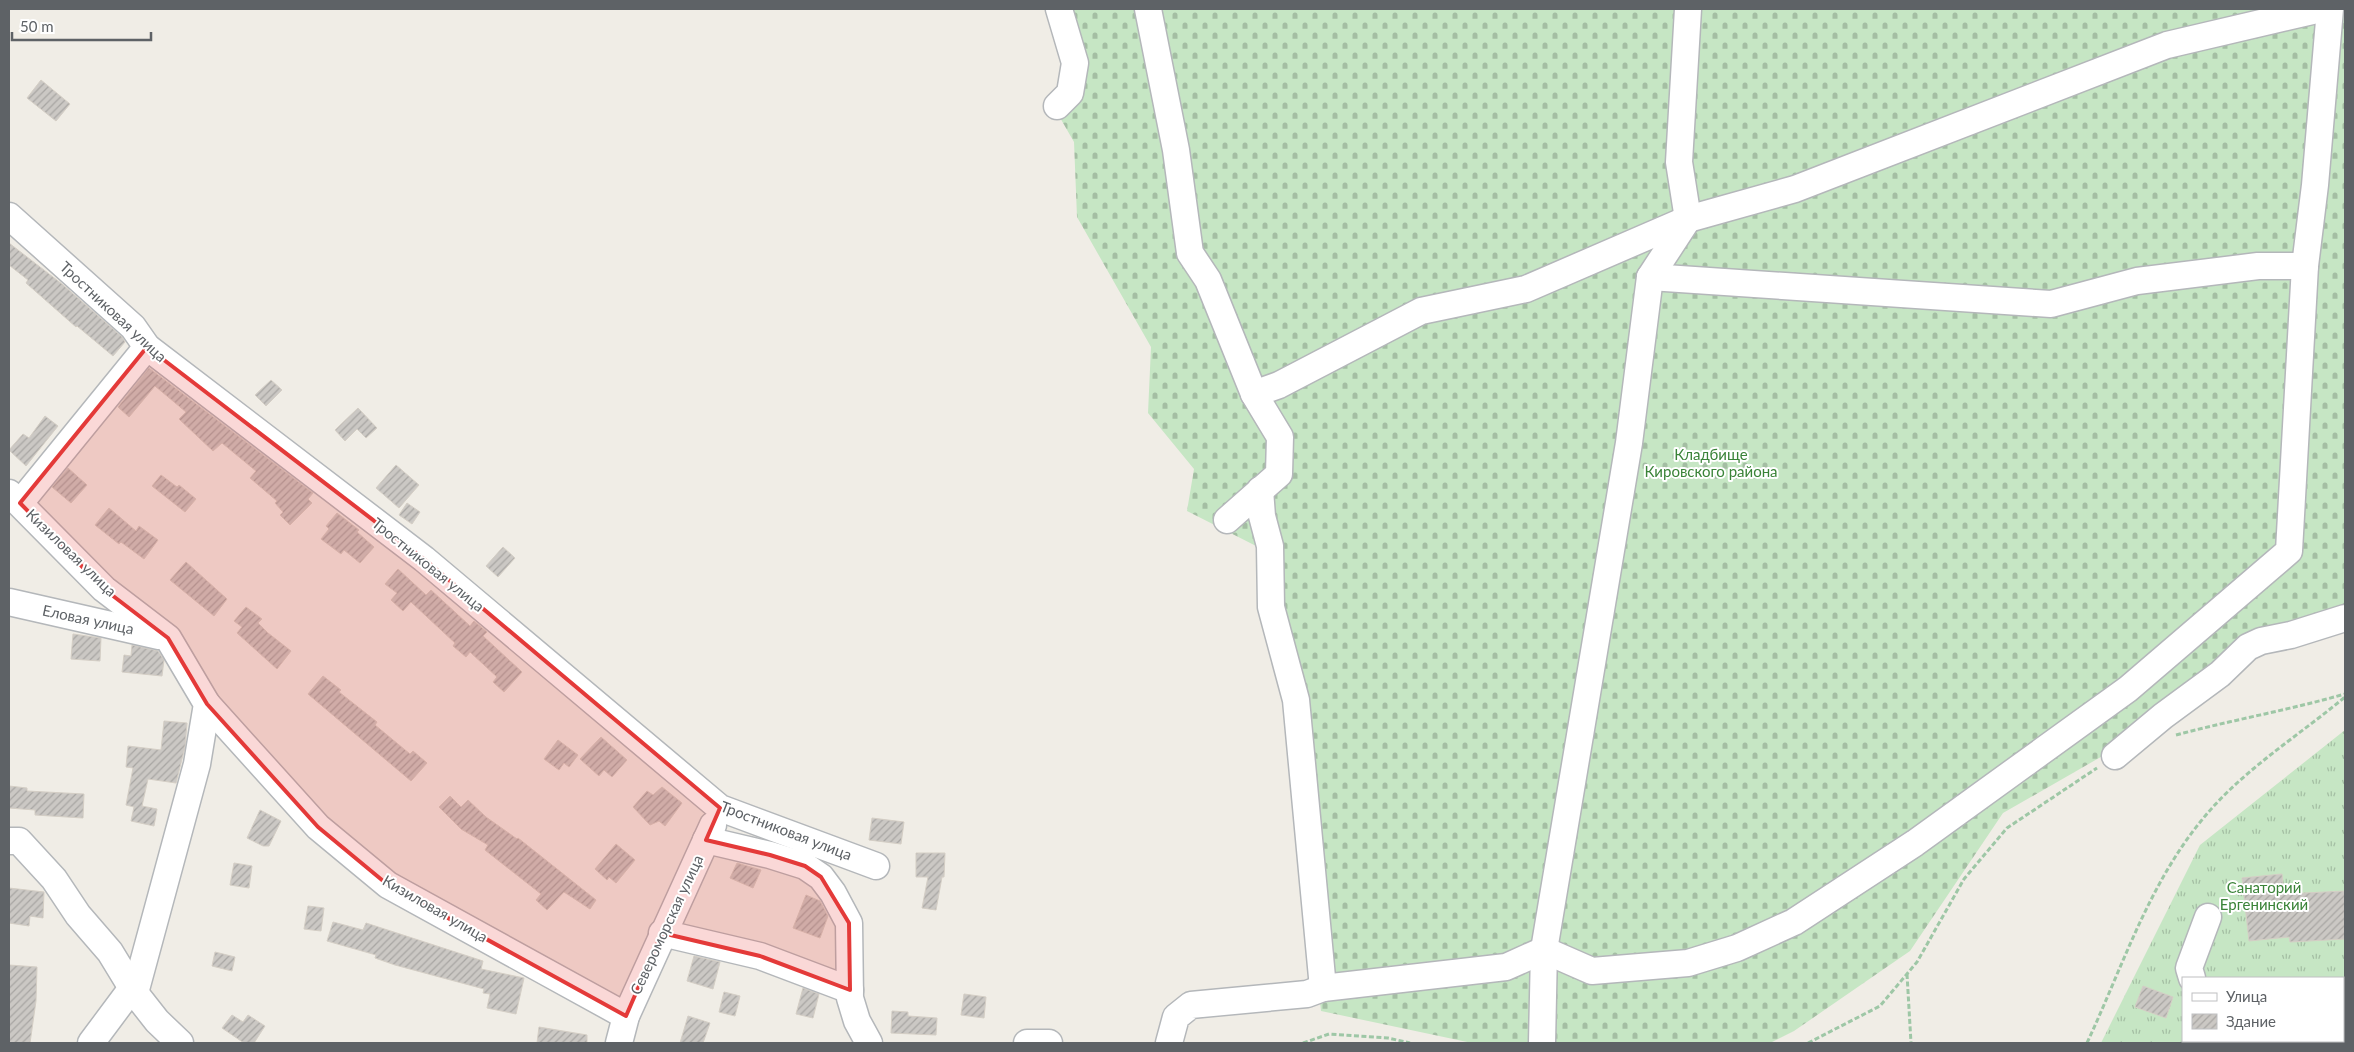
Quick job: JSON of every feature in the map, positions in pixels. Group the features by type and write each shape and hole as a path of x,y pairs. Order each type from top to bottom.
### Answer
{"street":[{"path":"1057,106 1070,93 1075,63 1059,9"},
{"path":"1148,9 1176,150 1190,253 1208,280 1254,394 1280,437 1279,474 1227,520"},
{"path":"1542,1043 1544,950 1629,443 1650,277 1688,219 1679,162 1688,9"},
{"path":"2238,9 2270,20"},
{"path":"1254,394 1279,385 1421,311 1526,289 1688,219 1795,189 2167,45 2321,9"},
{"path":"1169,1043 1176,1017 1191,1005 1506,967 1544,950 1592,971 1688,963 1736,948 1794,922 1915,843 2128,688 2289,551 2304,266 2314,185 2330,9"},
{"name":"Тростниковая улица","path":"9,216 133,327 147,347 424,559 720,808 876,866"},
{"path":"1650,277 2051,304 2137,281 2258,266 2304,266"},
{"path":"14,498 147,347"},
{"path":"1260,490 1262,516 1270,546 1271,607 1296,700 1315,991"},
{"name":"Кизиловая улица","path":"14,498 104,589 168,638 207,704 318,827 388,886 626,1016"},
{"name":"Еловая улица","path":"9,602 168,638"},
{"path":"2115,756 2163,716 2220,674 2248,647 2261,641 2291,635 2345,618"},
{"path":"91,1043 134,991 198,764 207,704"},
{"name":"Североморская улица","path":"619,1043 626,1016 720,808"},
{"path":"706,840 770,855 805,866 821,877 833,893 849,923 850,998 857,1021 869,1043"},
{"path":"9,841 19,841 54,879 78,915 110,952 134,991 157,1021 180,1043"},
{"path":"2192,977 2189,968 2208,917"},
{"path":"662,933 760,956 850,990"},
{"path":"1027,1043 1049,1043"}],"path":[{"path":"2174,735 2235,719 2287,710 2345,695"},
{"path":"2087,1043 2157,884 2201,820 2245,776 2345,695"},
{"path":"1808,1043 1880,1006 1917,962 1964,879 2007,828 2115,756"},
{"path":"1907,974 1911,1043"},
{"path":"1303,1043 1329,1034 1388,1038 1410,1043"}],"highlighted area":[{"path":"147,347 424,559 720,808 706,840 770,855 805,866 821,877 849,923 850,990 760,956 662,933 626,1016 388,885 318,827 207,704 168,638 104,589 20,503"}],"green space":[{"name":"Кладбище Кировского района","path":"1049,9 2345,9 2345,623 2268,646 2106,754 2003,813 1910,951 1794,1031 1770,1043 1472,1043 1321,1011 1288,696 1264,550 1187,511 1194,469 1148,413 1151,347 1077,217 1074,142 1051,102 1061,90 1066,58"},
{"name":"Санаторий Ергенинский","path":"2345,730 2345,1043 2101,1043 2200,845"}],"building":[{"path":"41,80 70,104 56,121 27,98"},
{"path":"9,243 62,284 122,337 125,342 113,356 76,327 26,283 28,280 9,265"},
{"path":"149,368 313,493 308,499 312,503 290,525 280,515 283,512 275,503 277,501 250,478 256,471 222,443 213,451 179,419 186,412 155,386 129,417 118,407"},
{"path":"271,380 282,390 266,406 255,395"},
{"path":"358,408 377,428 366,438 357,429 345,441 335,430"},
{"path":"45,416 58,426 26,466 9,450 23,434 29,438"},
{"path":"396,465 419,485 399,508 376,488"},
{"path":"68,468 87,485 71,503 52,487"},
{"path":"161,475 177,487 179,485 196,499 185,512 152,486"},
{"path":"407,503 420,512 412,524 399,515"},
{"path":"109,508 136,531 139,526 158,540 144,559 121,542 119,544 95,525"},
{"path":"337,513 359,530 357,532 374,547 360,563 344,550 341,554 321,539 329,529 326,526"},
{"path":"503,547 515,558 498,577 486,566"},
{"path":"186,562 227,599 214,616 170,580"},
{"path":"398,569 426,595 431,590 470,626 474,621 487,632 483,636 522,672 504,692 493,682 497,677 470,652 466,657 453,646 455,643 411,602 403,611 391,600 397,593 385,584"},
{"path":"246,607 262,619 258,623 268,633 291,651 277,669 237,633 242,627 234,621"},
{"path":"73,634 101,638 100,661 71,659"},
{"path":"132,645 158,651 164,660 162,676 122,672 124,655 131,656"},
{"path":"323,676 341,690 339,692 377,722 375,725 410,754 413,751 427,763 411,781 308,694"},
{"path":"164,721 187,723 185,747 176,783 148,779 142,806 157,809 154,826 131,821 134,807 126,805 133,768 126,767 128,746 161,750"},
{"path":"601,737 627,760 612,777 604,770 599,776 580,759"},
{"path":"558,740 578,755 569,767 564,763 559,770 544,759"},
{"path":"9,786 27,788 27,791 84,794 83,818 35,815 35,810 9,808"},
{"path":"662,787 682,803 665,826 659,821 650,825 633,807 647,791 653,795"},
{"path":"450,796 461,807 468,800 486,817 518,838 596,900 590,909 564,892 547,910 536,900 541,894 485,850 488,845 461,829 439,807"},
{"path":"260,810 281,821 269,846 263,846 247,838"},
{"path":"872,818 904,822 901,844 869,840"},
{"path":"616,844 635,860 616,883 609,877 607,880 595,869"},
{"path":"916,853 945,853 944,877 942,877 936,910 922,908 928,877 916,877"},
{"path":"234,863 252,866 249,888 230,885"},
{"path":"737,863 761,870 753,888 730,878"},
{"path":"2282,874 2284,894 2345,891 2345,939 2290,942 2289,937 2249,941 2242,878"},
{"path":"9,888 44,892 43,918 30,916 29,926 9,923"},
{"path":"806,895 820,901 828,916 820,938 793,928"},
{"path":"308,906 324,908 321,931 304,929"},
{"path":"333,922 363,930 366,923 483,961 481,969 524,978 516,1014 487,1008 490,994 483,993 484,989 395,965 375,958 376,955 327,941"},
{"path":"215,952 235,957 232,971 212,966"},
{"path":"694,956 720,962 713,989 687,981"},
{"path":"9,965 37,967 36,1001 30,1043 9,1043"},
{"path":"2143,986 2173,997 2166,1018 2135,1007"},
{"path":"803,988 819,994 813,1018 796,1014"},
{"path":"724,992 740,996 735,1016 719,1012"},
{"path":"964,994 986,997 984,1018 961,1015"},
{"path":"892,1011 908,1012 908,1016 937,1018 936,1035 891,1033"},
{"path":"232,1015 243,1022 248,1015 265,1026 254,1043 244,1043 222,1028"},
{"path":"688,1016 710,1023 703,1043 680,1043"},
{"path":"539,1027 587,1035 587,1043 537,1043"}]}
